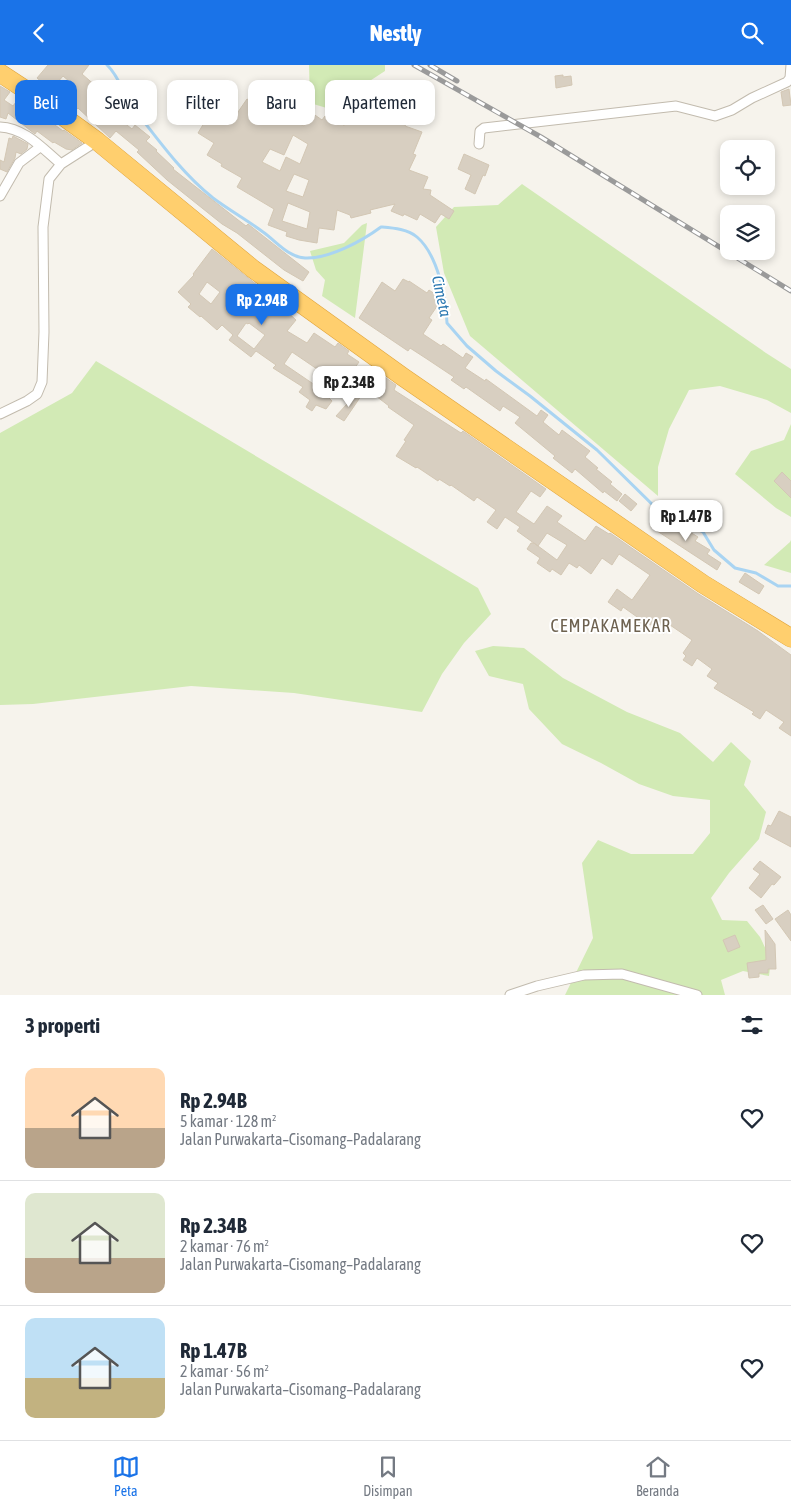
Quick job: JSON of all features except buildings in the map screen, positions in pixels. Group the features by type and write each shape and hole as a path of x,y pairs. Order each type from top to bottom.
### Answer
{"highway":[{"path":"0,73 97,141 253,269 396,372 703,584 791,638"}],"street":[{"path":"479,144 480,131 484,128 676,106 715,116 724,114 752,98 787,82 790,77 791,65"},
{"path":"0,127 19,131 61,164"},
{"path":"0,414 37,394 42,382 44,332 43,227 49,179 61,164 97,141"},
{"path":"0,196 19,163 40,147"},
{"path":"510,995 537,986 584,975 622,974 697,995"}],"green space":[{"path":"309,65 385,65 385,71 371,80 325,80 325,108 315,104 315,80 309,80"},
{"path":"522,184 791,369 791,413 767,400 720,386 689,390 669,429 658,467 658,496 470,336 444,273 436,227 454,207 498,205"},
{"path":"367,223 355,318 322,296 325,280 316,270 310,251 344,243 362,225"},
{"path":"96,361 478,588 491,614 464,643 442,674 422,712 294,693 191,686 33,704 0,705 0,433 72,393"},
{"path":"791,424 791,517 776,508 735,474 751,451 784,440"},
{"path":"791,540 791,573 764,565 790,542"},
{"path":"493,646 524,648 563,678 627,712 680,733 713,762 731,742 751,761 744,785 766,812 759,839 729,873 711,898 722,920 747,921 760,937 771,960 769,976 743,971 721,980 725,995 565,995 593,938 582,863 598,840 631,854 693,854 710,833 710,800 673,796 639,784 562,744 529,709 523,684 489,676 475,651"}],"waterway":[{"name":"Cimeta","path":"107,65 115,75 135,110 191,178 213,198 293,255 305,258 324,256 355,243 381,227 395,228 417,237 430,255 439,277 443,290 447,323 467,346 597,450 660,512 703,532 714,550 735,568 756,573 778,586 791,586"}],"railway":[{"path":"414,65 541,137 791,291"},
{"path":"430,65 457,81"}],"district":[{"name":"CEMPAKAMEKAR","path":"611,625"}]}
